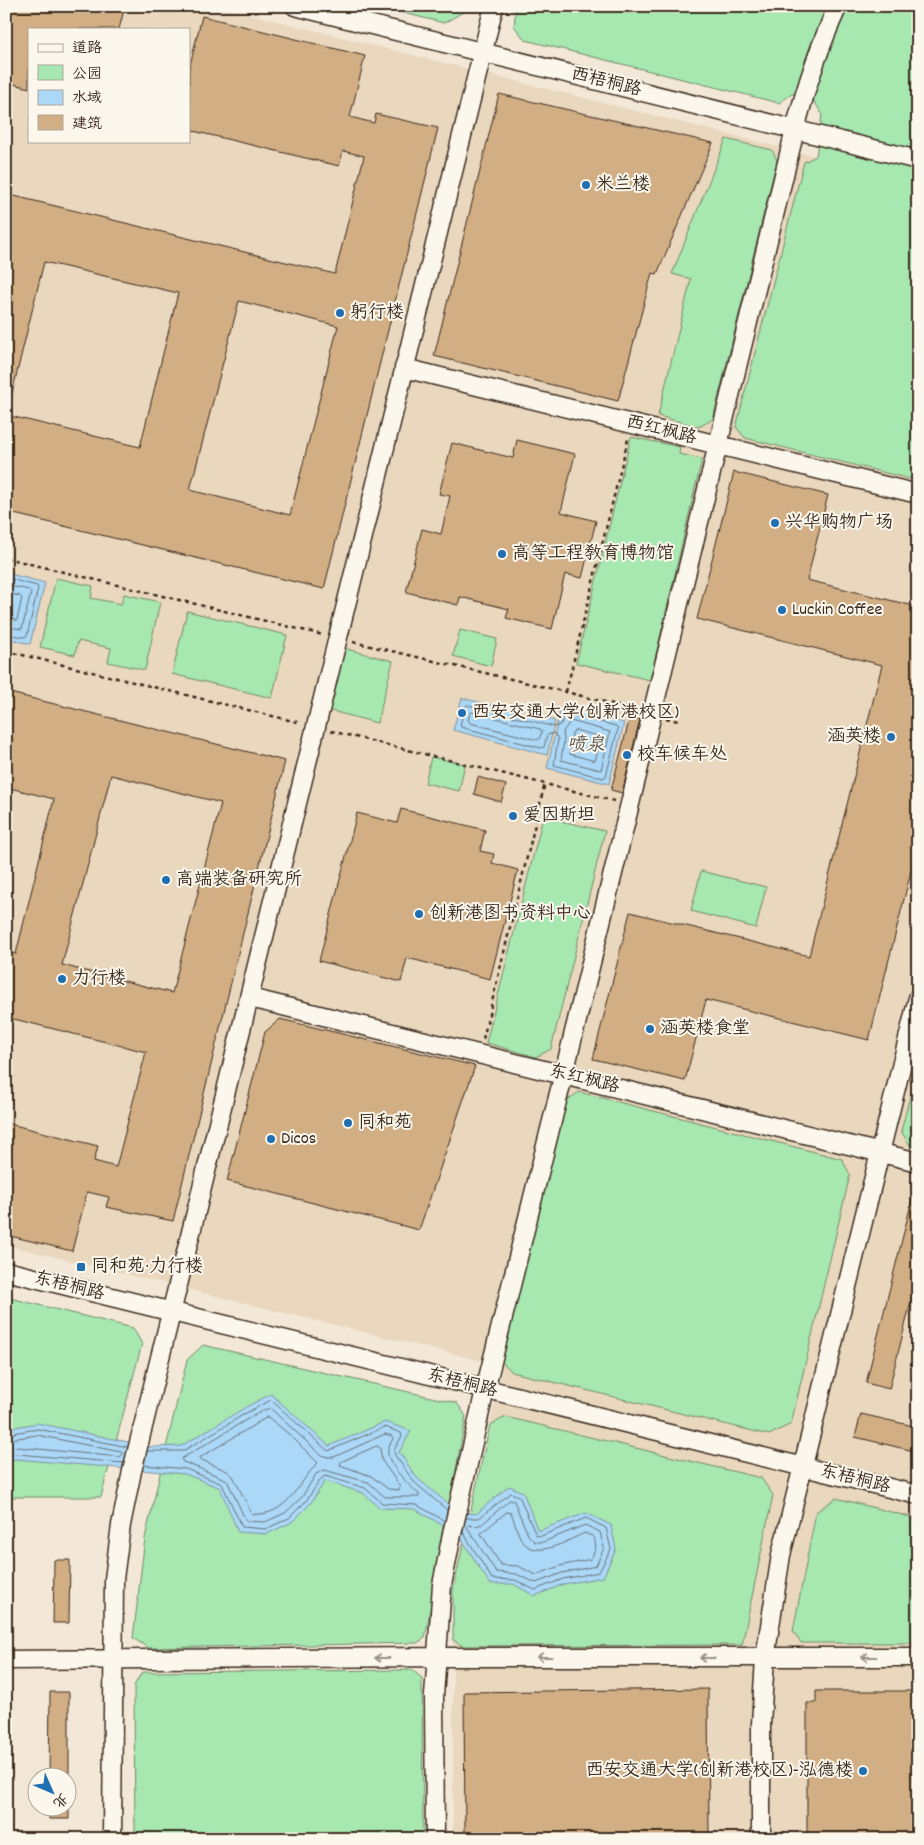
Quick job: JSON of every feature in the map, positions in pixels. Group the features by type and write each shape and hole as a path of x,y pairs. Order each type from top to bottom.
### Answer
{"street":[{"name":"西梧桐路","path":"295,6 918,160"},
{"path":"112,1839 114,1579 121,1525 132,1471 173,1312 494,6"},
{"path":"435,1839 434,1696 444,1577 457,1511 485,1390 795,130 811,71 821,43 838,6"},
{"name":"西红枫路","path":"404,368 918,494"},
{"name":"东红枫路","path":"250,998 918,1162"},
{"path":"761,1839 761,1724 765,1658 781,1555 918,998"},
{"name":"东梧桐路","path":"6,1272 918,1495"},
{"path":"6,1660 437,1657 918,1657"}],"path":[{"path":"566,692 632,424"},
{"path":"480,1055 545,783"}],"shaded area":[{"name":"西安交通大学(创新港校区)","path":"6,6 217,6 918,182 918,1839 453,1839 453,1590 503,1366 6,1245"}],"green space":[{"path":"375,6 466,6 465,11 444,23"},
{"path":"516,6 918,6 918,481 745,438 736,427 804,162 816,156 822,114 814,101 792,94 779,103 525,40 514,26"},
{"path":"726,139 772,150 777,160 713,419 699,427 658,416 691,279 672,274"},
{"path":"631,437 680,447 679,454 702,459 650,680 576,663"},
{"path":"56,578 93,586 91,598 121,604 124,594 160,602 145,670 108,662 111,648 78,641 75,655 40,647"},
{"path":"187,611 287,635 272,698 172,674"},
{"path":"460,630 497,639 491,666 453,656"},
{"path":"339,647 393,661 377,723 324,709"},
{"path":"431,757 465,764 459,791 425,783"},
{"path":"543,817 605,831 551,1049 536,1057 486,1043"},
{"path":"701,871 766,887 756,928 691,911"},
{"path":"918,1066 918,1149 911,1147 901,1131"},
{"path":"579,1092 842,1159 850,1175 791,1424 769,1435 512,1372 501,1361 566,1101"},
{"path":"6,1297 133,1328 142,1344 101,1497 6,1497"},
{"path":"203,1345 457,1403 466,1416 425,1638 417,1643 148,1648 133,1638 145,1538 169,1435 187,1360"},
{"path":"506,1417 761,1478 773,1495 742,1645 462,1646 453,1640 453,1590 490,1425"},
{"path":"836,1498 918,1519 918,1643 801,1643 793,1631 816,1512"},
{"path":"412,1670 422,1678 423,1839 135,1839 134,1686 142,1672"}],"water":[{"path":"6,573 45,583 30,644 6,638"},
{"path":"462,698 555,721 547,755 453,730"},
{"name":"喷泉","path":"561,707 624,723 609,784 547,768"},
{"path":"271,1394 329,1446 385,1422 411,1431 399,1452 417,1478 457,1511 476,1514 509,1486 523,1492 538,1531 586,1513 611,1525 616,1549 603,1577 564,1584 535,1596 513,1584 490,1584 459,1535 415,1509 380,1508 363,1493 325,1481 310,1504 292,1522 267,1534 238,1532 220,1488 185,1474 16,1459 6,1461 6,1429 37,1423 152,1447 181,1446"}],"building":[{"path":"6,6 125,6 119,28 28,28 28,88 6,82"},
{"name":"躬行楼","path":"202,16 365,56 350,117 374,123 376,114 438,128 324,589 6,512 6,415 140,447 178,293 44,262 11,397 6,396 6,194 335,274 364,156 343,151 339,166 190,130 190,65","holes":["239,301 338,326 290,515 190,490"]},
{"path":"499,94 713,143 657,274 652,273 618,401 434,356"},
{"name":"高等工程教育博物馆","path":"517,440 575,454 561,512 596,521 582,578 565,574 552,629 506,618 509,609 460,597 458,605 406,592 422,529 441,534 450,496 439,494 452,443 513,458"},
{"name":"涵英楼","path":"734,472 828,495 807,580 918,607 918,843 869,1040 706,1000 685,1081 593,1059 630,912 809,956 882,665 697,619"},
{"name":"力行楼","path":"6,692 285,761 173,1221 106,1207 109,1197 87,1192 72,1251 6,1235 6,1123 98,1146 94,1161 116,1167 146,1052 6,1017 6,952 16,954 54,799 6,787","holes":["111,775 221,803 172,993 62,965"]},
{"name":"校车候车处","path":"630,717 640,719 622,793 611,790"},
{"path":"478,777 506,785 501,802 474,794"},
{"name":"创新港图书资料中心","path":"401,809 485,830 480,851 494,854 492,863 518,870 490,979 407,958 401,982 319,961 357,813 397,823"},
{"name":"同和苑","path":"280,1019 475,1066 419,1230 227,1181 265,1032"},
{"path":"914,1192 918,1193 918,1274 889,1389 866,1383"},
{"path":"861,1414 918,1427 918,1452 855,1437"},
{"path":"54,1560 70,1560 69,1623 53,1623"},
{"path":"708,1689 709,1839 465,1839 464,1692"},
{"name":"西安交通大学(创新港校区)-泓德楼","path":"816,1691 918,1691 918,1839 807,1839 807,1703 816,1703"},
{"path":"50,1692 69,1692 69,1768 49,1768"},
{"path":"49,1818 69,1818 69,1819"}],"place":[{"name":"米兰楼","path":"586,185"},
{"name":"躬行楼","path":"340,313"},
{"name":"兴华购物广场","path":"775,523"},
{"name":"高等工程教育博物馆","path":"502,554"},
{"name":"Luckin Coffee","path":"782,610"},
{"name":"西安交通大学(创新港校区)","path":"462,713"},
{"name":"涵英楼","path":"891,737"},
{"name":"校车候车处","path":"627,755"},
{"name":"爱因斯坦","path":"513,816"},
{"name":"高端装备研究所","path":"166,880"},
{"name":"创新港图书资料中心","path":"419,914"},
{"name":"力行楼","path":"62,979"},
{"name":"涵英楼食堂","path":"650,1029"},
{"name":"同和苑","path":"348,1123"},
{"name":"Dicos","path":"271,1139"},
{"name":"同和苑·力行楼","path":"81,1267"},
{"name":"西安交通大学(创新港校区)-泓德楼","path":"863,1771"}]}
